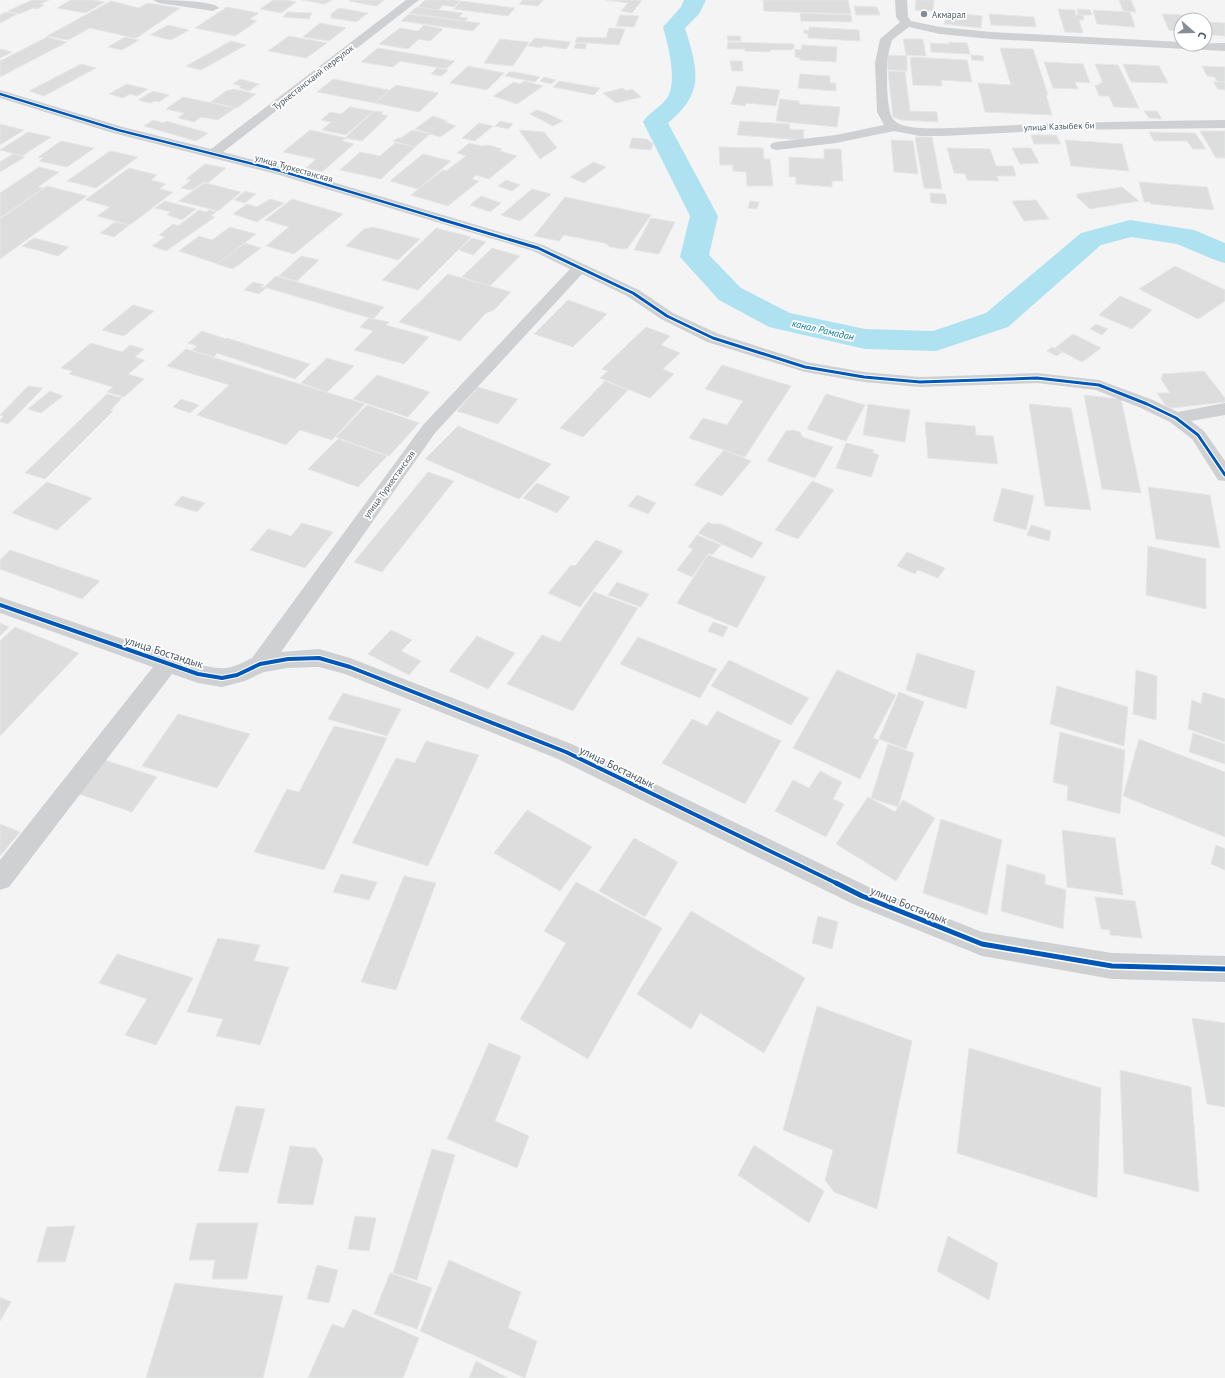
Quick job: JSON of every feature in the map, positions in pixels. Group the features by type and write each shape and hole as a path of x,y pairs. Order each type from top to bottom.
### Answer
{"street":[{"path":"159,0 213,8"},
{"name":"Туркестанскаий переулок","path":"213,154 412,0"},
{"path":"901,0 902,17 907,23 937,30 998,36 1137,44 1225,47"},
{"path":"894,127 888,122 883,112 882,63 886,39 907,23"},
{"name":"улица Туркестанская","path":"0,94 118,130 281,171 484,231 538,248 580,267 428,429 260,664"},
{"name":"улица Казыбек би","path":"777,146 807,144 871,133 894,127 920,132 942,132 1060,126 1225,124"},
{"path":"580,267 633,292 667,316 713,338 752,352 805,367 864,377 920,382 1037,378 1099,385 1147,404 1176,418 1198,435 1225,474"},
{"path":"1176,418 1225,409"},
{"name":"улица Бостандык","path":"0,605 198,674 222,678 237,675 260,664 288,659 319,658 350,667 566,752 862,896 982,944 1112,966 1225,970"},
{"path":"0,879 57,804 134,709 168,664"}],"building":[{"path":"32,0 49,0 40,4 44,5 37,9 33,8 19,14 8,11"},
{"path":"71,0 93,0 105,2 85,13 57,8"},
{"path":"273,0 296,2 281,13 260,9"},
{"path":"302,0 332,0 325,4"},
{"path":"384,0 376,6 349,1"},
{"path":"425,0 460,1 454,7 443,5 438,10 418,7"},
{"path":"523,0 543,0 538,6 519,4"},
{"path":"606,0 642,0 632,13 621,11 628,3"},
{"path":"763,0 848,0 851,14 764,11"},
{"path":"916,0 934,0 933,11 915,10"},
{"path":"1119,0 1131,0 1136,12 1123,11"},
{"path":"111,1 139,8 147,3 180,8 138,37 134,38 90,28 68,40 47,36"},
{"path":"461,1 515,8 508,16 454,9"},
{"path":"854,6 877,7 880,15 856,15"},
{"path":"227,7 259,13 250,19 257,21 235,36 195,28"},
{"path":"417,7 463,13 459,17 468,18 465,21 409,13"},
{"path":"339,8 368,13 356,22 331,18 331,14"},
{"path":"1058,9 1075,10 1076,15 1083,15 1084,20 1079,20 1083,33 1065,32"},
{"path":"1077,9 1090,10 1092,15 1078,15"},
{"path":"1093,10 1130,12 1135,27 1097,24"},
{"path":"6,12 17,14 0,23 0,15"},
{"path":"287,12 312,13 309,19 283,17"},
{"path":"946,12 982,16 981,28 944,24"},
{"path":"800,13 851,15 852,22 801,21"},
{"path":"409,14 480,23 473,31 401,21"},
{"path":"989,14 1034,17 1036,27 991,25"},
{"path":"1162,14 1173,15 1173,30 1169,30"},
{"path":"620,15 639,16 634,27 616,26"},
{"path":"1213,22 1225,23 1225,36 1213,35"},
{"path":"320,23 346,28 329,41 303,37"},
{"path":"168,25 189,30 171,40 150,35"},
{"path":"424,25 443,29 430,41 419,39 408,49 379,44 400,28 418,31"},
{"path":"809,27 859,30 860,41 808,38 808,34 804,33 804,30 809,31"},
{"path":"609,28 625,29 619,45 575,42 577,37 606,38"},
{"path":"289,36 327,43 306,58 268,51"},
{"path":"727,36 740,36 741,41 728,41"},
{"path":"47,37 67,42 0,77 0,61"},
{"path":"125,37 139,40 122,50 108,47"},
{"path":"535,38 571,42 566,49 528,46"},
{"path":"500,39 529,42 513,66 484,63"},
{"path":"903,39 923,39 926,56 906,55"},
{"path":"231,41 246,45 201,70 186,66"},
{"path":"728,42 794,44 794,48 791,50 770,50 770,52 745,51 745,49 727,49"},
{"path":"949,42 967,43 970,54 931,52 930,43 949,44"},
{"path":"576,43 587,44 585,49 574,48"},
{"path":"802,45 837,47 836,62 800,60 800,58 795,57 795,49 801,50"},
{"path":"378,48 455,61 446,69 400,61 393,67 361,62"},
{"path":"1000,48 1033,49 1048,95 1046,95 1052,115 985,112 978,83 1011,85"},
{"path":"0,49 12,52 0,58"},
{"path":"887,55 907,56 907,71 888,70"},
{"path":"971,55 983,56 984,61 972,60"},
{"path":"910,57 967,60 972,82 941,80 942,86 913,85"},
{"path":"730,61 742,61 743,71 732,71"},
{"path":"1044,62 1083,64 1090,83 1075,82 1078,89 1053,88"},
{"path":"81,64 96,68 44,96 29,91"},
{"path":"1095,64 1118,65 1139,108 1114,107 1109,96 1099,96 1095,85 1100,85 1099,83 1103,83"},
{"path":"1123,64 1159,66 1168,83 1131,82"},
{"path":"468,66 504,73 487,90 450,83"},
{"path":"1202,66 1225,67 1225,82 1217,81 1214,77 1207,76"},
{"path":"437,68 448,70 442,76 431,74"},
{"path":"888,71 905,72 910,111 937,112 938,122 901,120 893,117"},
{"path":"509,72 540,77 535,82 505,76"},
{"path":"800,74 830,76 830,83 836,83 836,91 798,88"},
{"path":"544,77 556,80 551,84 540,81"},
{"path":"240,79 259,84 249,91 239,88 241,86 233,84"},
{"path":"333,79 389,90 375,103 317,92"},
{"path":"524,81 543,86 517,104 493,96 514,82 520,84"},
{"path":"559,81 600,88 594,95 553,87"},
{"path":"1213,82 1225,82 1225,90 1218,89"},
{"path":"127,84 148,89 137,96 130,94 123,98 109,94"},
{"path":"396,85 439,93 419,112 375,103"},
{"path":"737,86 780,90 776,106 746,103 745,106 731,104"},
{"path":"623,88 626,91 632,89 641,97 616,103 603,93"},
{"path":"234,89 256,94 237,108 211,102 226,91"},
{"path":"153,91 169,95 159,102 155,101 150,103 138,100"},
{"path":"183,97 235,108 218,120 201,117 194,122 178,118 184,113 166,109"},
{"path":"780,99 799,101 799,104 840,107 837,127 776,121"},
{"path":"350,107 373,111 346,135 322,130 331,122 321,120 330,112 341,114"},
{"path":"537,110 563,121 553,126 530,114"},
{"path":"374,111 383,112 381,114 388,116 362,141 345,138"},
{"path":"1144,111 1157,111 1162,119 1149,118"},
{"path":"433,116 456,126 440,137 415,129"},
{"path":"153,120 164,123 166,121 208,133 196,141 144,126"},
{"path":"500,121 513,124 508,129 495,126"},
{"path":"740,121 790,124 789,129 804,130 803,140 737,135"},
{"path":"479,123 493,126 475,141 462,138"},
{"path":"0,124 24,130 0,145"},
{"path":"310,130 346,138 342,141 354,144 322,172 306,168 316,159 283,152"},
{"path":"412,130 430,134 415,147 393,141 401,138"},
{"path":"519,130 544,132 557,148 540,159"},
{"path":"1200,131 1225,131 1225,158 1216,158"},
{"path":"28,132 51,137 22,156 0,150"},
{"path":"1149,132 1195,133 1206,149 1193,149 1187,141 1154,141"},
{"path":"1031,135 1056,135 1061,144 1034,144"},
{"path":"915,137 932,137 942,189 924,188"},
{"path":"632,138 647,139 653,144 651,150 629,148"},
{"path":"891,140 913,141 918,174 894,172"},
{"path":"1065,140 1122,144 1129,171 1071,166"},
{"path":"61,141 94,148 67,167 39,161 43,158 38,157"},
{"path":"395,143 415,147 381,179 340,170 360,152 380,156"},
{"path":"469,143 482,146 488,145 502,149 500,151 517,156 489,179 476,175 472,179 479,181 448,206 411,195 443,170 446,171 466,156 457,153"},
{"path":"719,147 763,148 764,159 770,159 773,186 747,186 746,172 733,171 733,165 720,165"},
{"path":"947,148 990,149 996,166 1013,166 1016,176 997,176 999,181 967,180 965,174 954,173"},
{"path":"1012,148 1031,148 1039,163 1020,164"},
{"path":"824,149 841,149 843,181 832,181 832,187 796,184 796,177 789,177 789,157 824,159"},
{"path":"110,151 138,157 96,188 67,181"},
{"path":"13,154 25,157 0,172 0,162"},
{"path":"423,154 451,161 418,189 390,181"},
{"path":"593,162 606,167 584,183 570,177"},
{"path":"205,164 226,168 209,182 202,183 192,190 181,188 191,180 186,179"},
{"path":"39,167 59,172 38,187 43,188 0,218 0,193"},
{"path":"129,168 157,175 151,180 166,184 159,189 173,192 130,225 97,216 110,207 85,200"},
{"path":"506,180 520,185 512,191 498,186"},
{"path":"1139,182 1207,187 1214,210 1144,202"},
{"path":"206,183 241,192 218,211 179,201"},
{"path":"47,186 87,196 0,259 0,219"},
{"path":"1122,187 1139,201 1090,209 1077,197 1077,194"},
{"path":"532,189 551,194 520,221 501,215"},
{"path":"245,191 256,194 245,203 234,200"},
{"path":"930,193 945,194 947,204 931,203"},
{"path":"481,196 501,203 490,212 470,205"},
{"path":"565,197 651,215 627,249 610,247 605,243 564,235 559,241 534,236"},
{"path":"270,199 284,203 257,222 233,214 247,204 257,207"},
{"path":"292,199 343,214 294,254 266,246 289,227 265,220"},
{"path":"1036,200 1049,219 1024,221 1012,201"},
{"path":"165,201 196,209 182,220 167,215 171,212 155,208"},
{"path":"750,201 759,202 757,209 748,208"},
{"path":"199,210 216,212 211,216 215,217 166,251 152,246 165,237 159,235 173,224 178,226"},
{"path":"651,218 675,222 659,254 634,250"},
{"path":"115,222 129,225 114,237 100,233"},
{"path":"230,227 256,234 218,264 179,251 199,236 212,240"},
{"path":"373,227 420,239 398,260 346,246 364,229"},
{"path":"436,228 471,237 418,290 382,280"},
{"path":"34,238 69,247 58,256 22,246"},
{"path":"472,238 486,242 473,255 459,250"},
{"path":"245,243 261,248 233,269 217,264"},
{"path":"492,248 520,256 490,286 462,277"},
{"path":"301,256 319,260 297,281 279,276"},
{"path":"1175,266 1225,290 1225,301 1198,319 1139,289"},
{"path":"448,274 511,292 494,310 486,313 460,341 399,322"},
{"path":"276,276 384,307 373,319 264,287"},
{"path":"253,282 264,285 261,287 266,288 259,294 244,290"},
{"path":"1120,296 1152,310 1132,329 1099,315"},
{"path":"568,300 607,314 573,347 534,334"},
{"path":"133,305 154,311 124,336 102,330"},
{"path":"369,318 389,322 386,325 429,337 404,364 354,350 373,331 360,327"},
{"path":"1096,324 1108,329 1102,335 1090,329"},
{"path":"646,327 670,336 661,345 680,353 663,369 674,374 650,398 600,378 608,371 602,369"},
{"path":"202,331 310,364 295,379 217,353 214,357 192,350 197,346 188,343"},
{"path":"1073,334 1101,348 1082,362 1055,348"},
{"path":"91,343 122,352 130,345 144,349 135,357 145,360 128,374 144,379 124,397 107,392 113,387 69,374 72,371 61,368"},
{"path":"1052,347 1062,352 1057,356 1047,351"},
{"path":"186,349 365,404 332,440 300,430 286,445 197,415 229,385 167,366"},
{"path":"327,358 354,366 327,392 301,383"},
{"path":"722,365 791,386 745,457 689,438 703,418 727,425 743,401 705,389"},
{"path":"1204,371 1225,398 1225,402 1172,408 1166,406 1157,393 1170,393 1161,379 1163,374"},
{"path":"377,375 430,392 408,417 353,399"},
{"path":"605,381 628,390 583,437 560,428"},
{"path":"28,386 43,388 8,424 0,422 4,416 0,415"},
{"path":"478,387 518,399 498,424 457,411"},
{"path":"50,391 63,396 41,413 28,409"},
{"path":"107,394 122,398 110,411 113,411 45,479 25,473"},
{"path":"826,394 865,405 846,441 807,429"},
{"path":"1084,395 1121,399 1141,493 1102,489"},
{"path":"181,399 199,405 190,413 173,407"},
{"path":"868,404 910,410 905,442 863,435"},
{"path":"1029,404 1071,408 1091,510 1045,506"},
{"path":"367,405 419,423 389,456 336,437"},
{"path":"925,422 975,426 976,435 993,436 998,464 928,458"},
{"path":"458,426 551,464 519,499 425,459"},
{"path":"793,430 800,432 802,437 833,447 815,478 767,461 786,431"},
{"path":"338,439 387,456 358,487 308,469"},
{"path":"846,443 874,450 873,453 879,455 871,477 836,468"},
{"path":"724,450 751,461 722,496 694,485"},
{"path":"428,472 454,481 382,572 354,562"},
{"path":"812,481 834,490 798,539 775,530"},
{"path":"47,482 92,498 57,530 12,513"},
{"path":"537,483 570,497 557,513 523,498"},
{"path":"1148,487 1210,495 1220,548 1156,539"},
{"path":"1002,488 1034,496 1026,530 993,521"},
{"path":"637,495 656,503 648,514 628,506"},
{"path":"182,496 205,503 197,512 174,505"},
{"path":"708,522 712,524 721,524 763,543 752,558 698,533"},
{"path":"302,523 333,532 305,568 250,550 268,529 291,536"},
{"path":"1031,525 1051,531 1049,541 1027,535"},
{"path":"697,535 721,545 712,555 709,553 692,577 677,570 693,549 688,547"},
{"path":"596,540 623,551 580,607 548,593 571,565 575,566"},
{"path":"1148,546 1206,559 1206,609 1146,595"},
{"path":"10,550 100,581 82,599 0,569 0,560"},
{"path":"907,552 945,568 938,578 918,570 915,574 897,566"},
{"path":"708,555 766,577 737,628 677,603"},
{"path":"617,582 649,594 641,607 608,595"},
{"path":"594,592 638,608 573,711 507,684 542,635 560,642"},
{"path":"713,622 728,627 723,637 708,631"},
{"path":"0,623 9,627 0,636"},
{"path":"15,627 79,653 0,736 0,641"},
{"path":"391,630 412,640 401,651 421,661 409,675 368,654"},
{"path":"477,636 515,653 488,689 449,671"},
{"path":"638,637 717,669 700,698 620,664"},
{"path":"917,653 975,671 966,709 906,690"},
{"path":"729,660 809,698 791,725 711,686"},
{"path":"837,670 896,695 873,738 879,740 860,779 793,748"},
{"path":"1136,670 1157,676 1156,720 1133,714"},
{"path":"1057,686 1128,707 1124,746 1050,724"},
{"path":"899,692 924,702 906,749 879,739"},
{"path":"1203,692 1225,699 1225,742 1188,729 1192,700 1201,704"},
{"path":"343,693 401,709 387,736 328,719"},
{"path":"717,711 781,741 745,804 662,763 692,719 707,726"},
{"path":"178,714 250,734 217,788 142,766"},
{"path":"334,726 387,738 324,870 254,852 287,789 299,792"},
{"path":"1060,732 1125,750 1120,814 1067,800 1068,786 1053,782"},
{"path":"1193,733 1225,744 1225,764 1189,752"},
{"path":"1139,739 1225,772 1225,837 1123,796"},
{"path":"426,741 479,755 428,866 352,843 396,758 415,763"},
{"path":"888,744 914,753 898,807 871,798"},
{"path":"102,759 157,777 132,812 76,793"},
{"path":"820,771 842,782 833,799 844,804 826,837 775,811 793,780 809,788"},
{"path":"868,797 895,812 903,800 935,818 896,881 836,844"},
{"path":"527,810 592,847 560,891 494,853"},
{"path":"941,819 1002,840 987,915 923,893"},
{"path":"0,824 20,832 0,856"},
{"path":"1062,830 1115,838 1123,895 1067,887"},
{"path":"634,838 678,862 645,917 599,891"},
{"path":"1216,845 1225,849 1225,870 1211,864"},
{"path":"1007,864 1045,875 1045,884 1066,890 1063,929 1001,911"},
{"path":"341,874 377,882 369,900 333,892"},
{"path":"404,876 436,883 396,990 361,982"},
{"path":"576,882 662,928 588,1059 520,1019 566,943 544,931"},
{"path":"1095,897 1135,901 1142,938 1110,935 1110,930 1101,929"},
{"path":"691,911 805,978 764,1053 700,1013 691,1029 637,994"},
{"path":"818,916 838,922 832,949 812,943"},
{"path":"218,938 260,945 254,961 289,967 260,1045 216,1036 223,1019 187,1012"},
{"path":"117,954 193,978 156,1045 125,1035 147,999 99,983"},
{"path":"817,1006 912,1041 877,1209 834,1192 825,1180 833,1150 783,1130"},
{"path":"1192,1018 1225,1023 1225,1107 1207,1104"},
{"path":"489,1043 521,1056 495,1121 529,1136 517,1168 447,1139"},
{"path":"969,1048 1101,1088 1097,1198 957,1153"},
{"path":"1120,1070 1191,1087 1199,1192 1124,1173"},
{"path":"236,1106 265,1109 248,1173 218,1171"},
{"path":"754,1145 824,1191 809,1223 738,1175"},
{"path":"290,1146 315,1148 323,1159 313,1205 277,1203"},
{"path":"432,1149 455,1155 417,1280 393,1273"},
{"path":"355,1216 376,1218 369,1251 348,1249"},
{"path":"197,1223 258,1223 247,1279 212,1279 215,1260 189,1260"},
{"path":"75,1226 65,1262 37,1262 47,1227"},
{"path":"948,1236 998,1263 989,1300 937,1271"},
{"path":"449,1260 521,1292 508,1328 537,1341 525,1378 420,1331"},
{"path":"317,1265 338,1270 329,1303 307,1299"},
{"path":"390,1273 432,1288 417,1329 374,1314"},
{"path":"175,1283 283,1296 263,1378 146,1378"},
{"path":"0,1297 11,1302 0,1321"},
{"path":"353,1309 419,1338 403,1378 308,1378 332,1324 344,1328"},
{"path":"476,1361 508,1378 469,1378"}],"waterway":[{"name":"канал Рамадан","path":"695,0 691,9 674,27 683,66 683,87 674,106 655,122 704,216 694,257 730,294 780,320 865,339 936,341 997,320 1091,239 1130,228 1184,236 1225,254"}],"cycle path":[{"path":"0,94 118,130 281,171 538,248 633,293 667,316 713,338 805,367 864,377 920,382 1037,378 1099,385 1147,404 1176,418 1198,435 1225,475"},
{"path":"0,605 198,674 222,678 237,675 260,664 288,659 319,658 350,667 566,752 862,896 982,944 1112,966 1225,969"}],"place":[{"name":"Акмарал","path":"924,14"}]}
